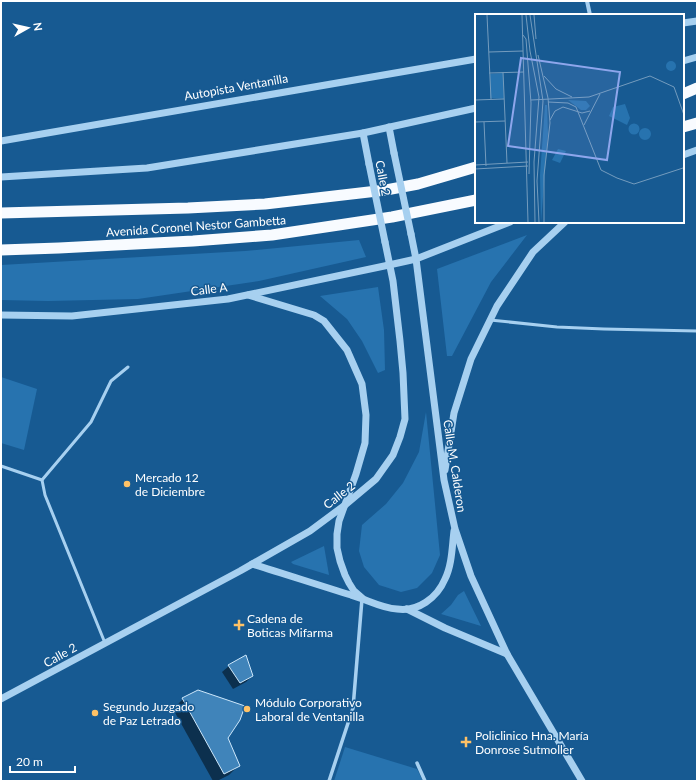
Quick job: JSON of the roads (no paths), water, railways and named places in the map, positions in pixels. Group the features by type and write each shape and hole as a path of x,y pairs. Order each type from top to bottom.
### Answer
{"highway":[{"path":"684,94 697,88"},
{"path":"684,127 697,123"},
{"name":"Avenida Coronel Nestor Gambetta","path":"1,213 188,208 258,204 386,190 418,184 475,167"},
{"name":"Avenida Coronel Nestor Gambetta","path":"1,250 193,241 272,235 392,217 475,200"}],"street":[{"path":"587,1 590,14"},
{"path":"684,23 697,21"},
{"path":"684,61 697,57"},
{"name":"Autopista Ventanilla","path":"1,141 475,59"},
{"path":"1,177 147,168 363,133 475,108"},
{"name":"Calle M. Calderon","path":"389,127 416,259 444,480 455,529 471,576 507,654 582,781"},
{"name":"Calle 2","path":"1,700 310,531 345,505 376,479 393,454 405,419 403,373 393,281 363,133"},
{"path":"684,156 697,150"},
{"path":"416,259 507,223"},
{"path":"444,480 454,412 471,359 497,306 533,252 564,223"},
{"name":"Calle A","path":"1,315 72,316 228,298 416,259"},
{"path":"246,295 314,315 324,321 347,350 362,384 366,415 365,443 356,474 339,521 337,534 337,548 340,561 349,583 354,591 362,598"},
{"path":"252,564 362,598 385,607 407,609 418,607 426,602 441,587 446,578 450,562 455,529"},
{"path":"329,781 353,708 362,598"},
{"path":"407,609 445,628 507,654"},
{"path":"417,764 425,781"}],"lane":[{"path":"490,320 557,327 697,331"},
{"path":"42,480 91,422 111,381 128,367"},
{"path":"1,466 42,480"},
{"path":"42,480 45,495 105,643"}],"place":[{"name":"Mercado 12 de Diciembre","path":"127,484"},
{"name":"Cadena de Boticas Mifarma","path":"239,625"},
{"name":"Módulo Corporativo Laboral de Ventanilla","path":"247,709"},
{"name":"Segundo Juzgado de Paz Letrado","path":"95,713"},
{"name":"Policlinico Hna. María Donrose Sutmoller","path":"466,742"}]}
